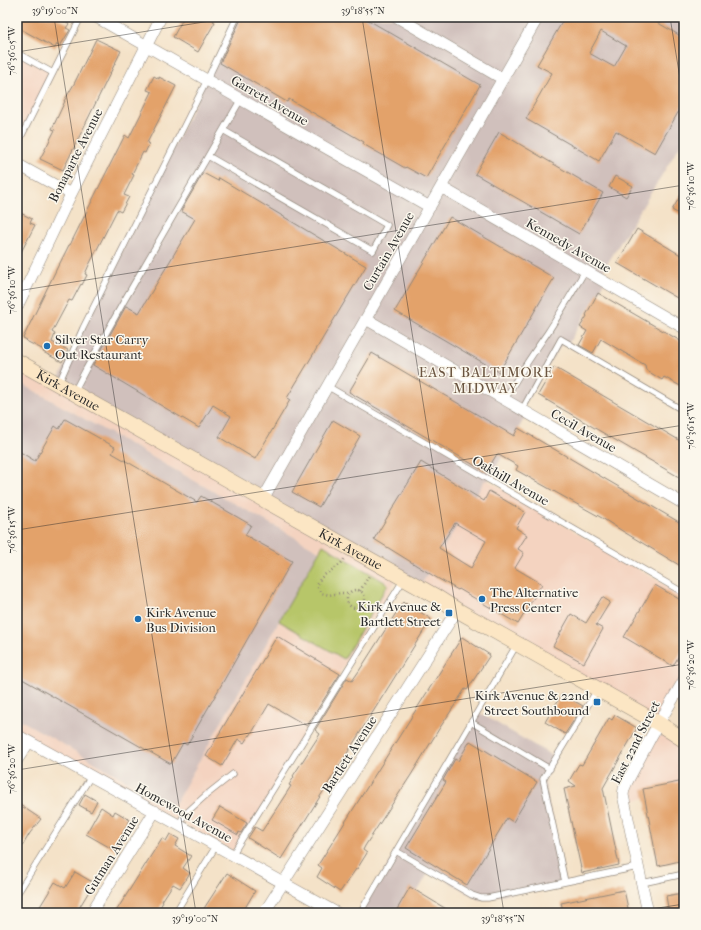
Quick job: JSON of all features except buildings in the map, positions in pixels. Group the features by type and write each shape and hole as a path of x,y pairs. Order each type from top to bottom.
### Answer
{"street":[{"name":"Garrett Avenue","path":"96,17 430,207"},
{"name":"Bonaparte Avenue","path":"17,307 71,194 160,17"},
{"path":"398,17 503,78"},
{"name":"Curtain Avenue","path":"263,499 538,17"},
{"path":"17,164 71,194"},
{"name":"Kennedy Avenue","path":"441,187 684,328"},
{"name":"Cecil Avenue","path":"366,319 684,504"},
{"name":"Kirk Avenue","path":"17,361 404,578 597,690 658,723 684,740"},
{"name":"Bartlett Avenue","path":"264,913 457,610"},
{"name":"East 22nd Street","path":"648,913 623,795 626,782 658,723 684,680"},
{"name":"Homewood Avenue","path":"17,735 337,913"},
{"path":"17,760 29,742"},
{"name":"Gutman Avenue","path":"91,913 155,811"}],"lane":[{"path":"17,145 81,17"},
{"path":"58,384 83,328 237,17"},
{"path":"17,53 53,74"},
{"path":"74,392 241,99"},
{"path":"208,156 372,251 387,225 223,130"},
{"path":"505,400 513,385 550,330 585,270"},
{"path":"522,410 561,339 684,411"},
{"name":"Oakhill Avenue","path":"327,386 684,593"},
{"path":"232,855 404,578"},
{"path":"358,913 361,911 517,644"},
{"path":"565,882 543,779 597,690"},
{"path":"471,722 550,769"},
{"path":"179,825 184,815 233,774"},
{"path":"19,891 91,776"},
{"path":"175,913 216,846"},
{"path":"396,851 472,895 481,898 488,898 638,867"},
{"path":"642,883 684,874"}],"path":[{"path":"345,556 340,566 323,575 319,581 318,587 321,593 329,595 349,593 354,590 360,591 364,594 365,600 362,605 354,607 349,604 347,598 349,593"},
{"path":"360,591 371,572"}],"shaded area":[{"path":"238,17 684,17 684,139 601,274 607,278 568,344 563,342 522,408 528,412 488,481 485,480 421,585 57,382"},
{"path":"17,52 54,72 17,145"},
{"path":"17,359 400,573 328,693 236,852 17,734 17,718 173,806 319,551 17,381"},
{"name":"Kirk Avenue Bus Division","path":"17,381 319,551 173,807 17,718"},
{"path":"485,479 684,596 684,686 661,724 684,740 684,790 626,802 624,787 660,726 421,585"},
{"path":"478,712 556,758 544,780 564,882 479,900 430,870 405,913 360,913"}],"green space":[{"path":"323,545 388,584 344,659 279,621"}],"place":[{"name":"Silver Star Carry Out Restaurant","path":"47,346"},
{"name":"The Alternative Press Center","path":"482,599"},
{"name":"Kirk Avenue & Bartlett Street","path":"449,613"},
{"name":"Kirk Avenue Bus Division","path":"138,619"},
{"name":"Kirk Avenue & 22nd Street Southbound","path":"597,702"}],"district":[{"name":"EAST BALTIMORE MIDWAY","path":"486,380"}]}
